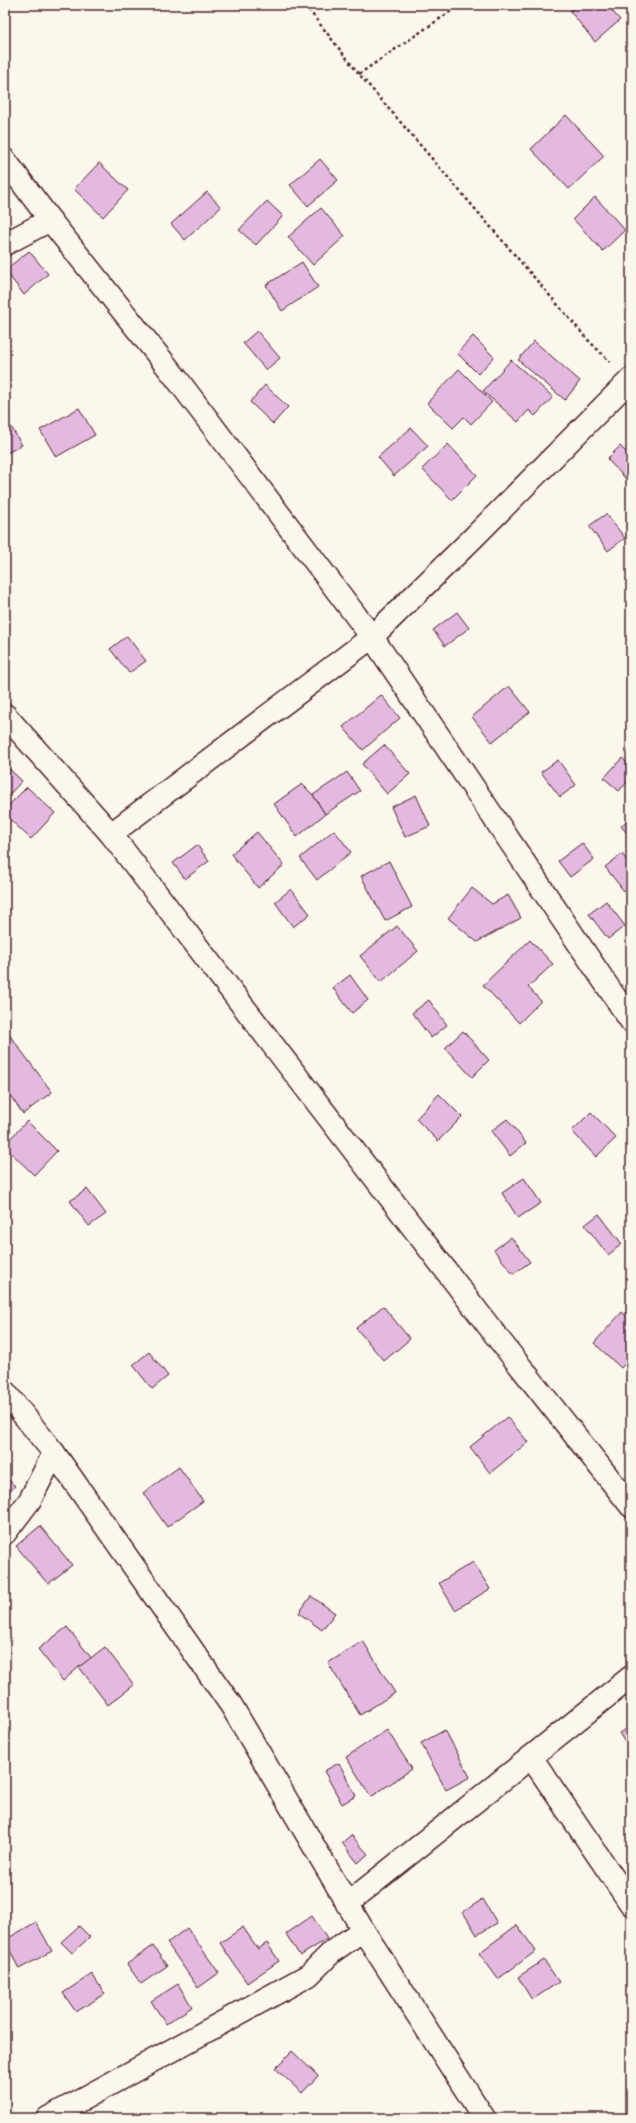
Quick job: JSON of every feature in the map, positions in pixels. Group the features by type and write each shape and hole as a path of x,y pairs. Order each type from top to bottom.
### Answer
{"street":[{"path":"5,160 50,220 177,379 372,637 631,1021"},
{"path":"5,244 50,220"},
{"path":"111,834 372,637 630,380"},
{"path":"5,715 111,834 497,1337 631,1506"},
{"path":"5,1392 54,1453 231,1704 347,1904 484,2118"},
{"path":"5,1533 30,1500 54,1453"},
{"path":"347,1904 631,1677"},
{"path":"531,1757 631,1904"},
{"path":"48,2118 309,1974 334,1951 363,1930"}],"path":[{"path":"305,5 359,74 588,340 630,380"},
{"path":"359,74 460,5"}],"building":[{"path":"578,5 607,5 620,20 595,42 570,11"},
{"path":"566,115 604,156 569,189 531,149"},
{"path":"320,159 338,180 308,206 290,185"},
{"path":"99,163 128,190 103,217 74,189"},
{"path":"207,192 221,207 185,240 171,224"},
{"path":"595,197 625,230 603,251 573,219"},
{"path":"267,201 283,216 256,245 239,230"},
{"path":"321,208 345,236 313,265 288,237"},
{"path":"29,251 48,274 24,295 5,270"},
{"path":"302,262 318,287 282,311 266,285"},
{"path":"5,292 9,297 5,300"},
{"path":"257,331 280,358 266,370 243,343"},
{"path":"473,336 494,357 478,374 457,353"},
{"path":"534,341 580,381 565,400 518,360"},
{"path":"511,360 553,397 535,416 529,410 518,422 483,391"},
{"path":"459,369 492,402 471,424 464,417 453,428 427,403"},
{"path":"265,385 288,407 273,424 250,402"},
{"path":"79,408 95,435 56,457 40,430"},
{"path":"5,417 22,445 5,454"},
{"path":"411,428 428,446 394,476 378,457"},
{"path":"448,444 477,475 452,500 422,469"},
{"path":"620,446 631,457 631,474 626,479 607,459"},
{"path":"606,514 625,538 608,551 589,526"},
{"path":"457,612 469,628 445,646 433,630"},
{"path":"127,636 146,661 129,673 110,649"},
{"path":"509,686 530,712 492,742 472,717"},
{"path":"381,695 400,718 363,750 343,727"},
{"path":"384,745 410,774 387,794 362,764"},
{"path":"622,758 631,766 631,778 619,791 604,778"},
{"path":"558,760 576,785 560,797 541,772"},
{"path":"5,765 22,781 5,799"},
{"path":"347,772 360,791 325,814 313,795"},
{"path":"302,784 313,795 325,814 297,837 274,804"},
{"path":"27,787 55,813 31,839 5,815 5,809"},
{"path":"416,795 430,826 405,837 391,807"},
{"path":"631,817 631,838 621,826"},
{"path":"334,830 351,852 317,880 300,858"},
{"path":"257,832 284,865 258,888 231,854"},
{"path":"582,843 594,859 570,877 558,861"},
{"path":"197,845 209,861 185,879 173,863"},
{"path":"622,854 631,866 631,886 624,891 605,867"},
{"path":"389,861 412,907 385,921 361,876"},
{"path":"472,888 492,904 508,895 521,918 477,942 448,918"},
{"path":"291,889 310,914 293,927 275,902"},
{"path":"606,901 625,926 608,939 589,914"},
{"path":"397,926 418,951 381,982 360,956"},
{"path":"530,940 553,964 528,987 541,1001 519,1023 483,985"},
{"path":"350,975 368,1000 352,1013 333,988"},
{"path":"429,1000 447,1025 431,1038 412,1013"},
{"path":"5,1029 52,1092 23,1114 5,1088"},
{"path":"463,1031 489,1060 472,1077 445,1048"},
{"path":"439,1094 462,1117 438,1141 416,1119"},
{"path":"591,1112 616,1138 596,1157 572,1131"},
{"path":"507,1119 526,1143 510,1156 491,1131"},
{"path":"27,1121 57,1151 34,1175 5,1147 5,1144"},
{"path":"524,1178 541,1203 518,1218 502,1193"},
{"path":"87,1189 106,1214 89,1226 70,1201"},
{"path":"599,1214 622,1244 608,1255 585,1225"},
{"path":"511,1237 530,1262 513,1274 494,1250"},
{"path":"383,1306 410,1339 384,1361 356,1328"},
{"path":"622,1312 631,1321 631,1357 621,1368 594,1343"},
{"path":"149,1352 168,1376 152,1389 133,1365"},
{"path":"507,1417 528,1442 490,1473 470,1447"},
{"path":"179,1467 203,1501 167,1527 143,1493"},
{"path":"5,1476 15,1486 5,1495"},
{"path":"40,1526 72,1565 48,1584 16,1546"},
{"path":"473,1562 490,1589 455,1610 439,1583"},
{"path":"311,1596 335,1613 322,1630 299,1613"},
{"path":"67,1627 92,1659 79,1667 63,1681 38,1649"},
{"path":"363,1641 395,1693 360,1715 328,1663"},
{"path":"105,1647 134,1685 108,1705 79,1667"},
{"path":"631,1726 631,1752 619,1733"},
{"path":"387,1730 412,1769 371,1797 346,1757"},
{"path":"445,1730 470,1777 446,1790 421,1743"},
{"path":"339,1763 356,1796 342,1804 324,1771"},
{"path":"351,1835 368,1854 358,1863 342,1843"},
{"path":"483,1899 497,1923 477,1935 463,1912"},
{"path":"312,1916 327,1939 300,1956 286,1934"},
{"path":"36,1922 52,1951 19,1969 5,1940"},
{"path":"517,1925 536,1951 498,1979 479,1953"},
{"path":"79,1926 90,1937 72,1953 61,1942"},
{"path":"243,1927 258,1949 267,1943 279,1961 247,1983 220,1943"},
{"path":"187,1928 219,1973 198,1988 167,1943"},
{"path":"153,1946 167,1966 141,1984 127,1964"},
{"path":"544,1960 559,1982 532,2000 518,1977"},
{"path":"92,1974 105,1994 76,2012 63,1993"},
{"path":"178,1984 192,2007 166,2024 151,2001"},
{"path":"292,2051 318,2076 302,2093 275,2068"}]}
